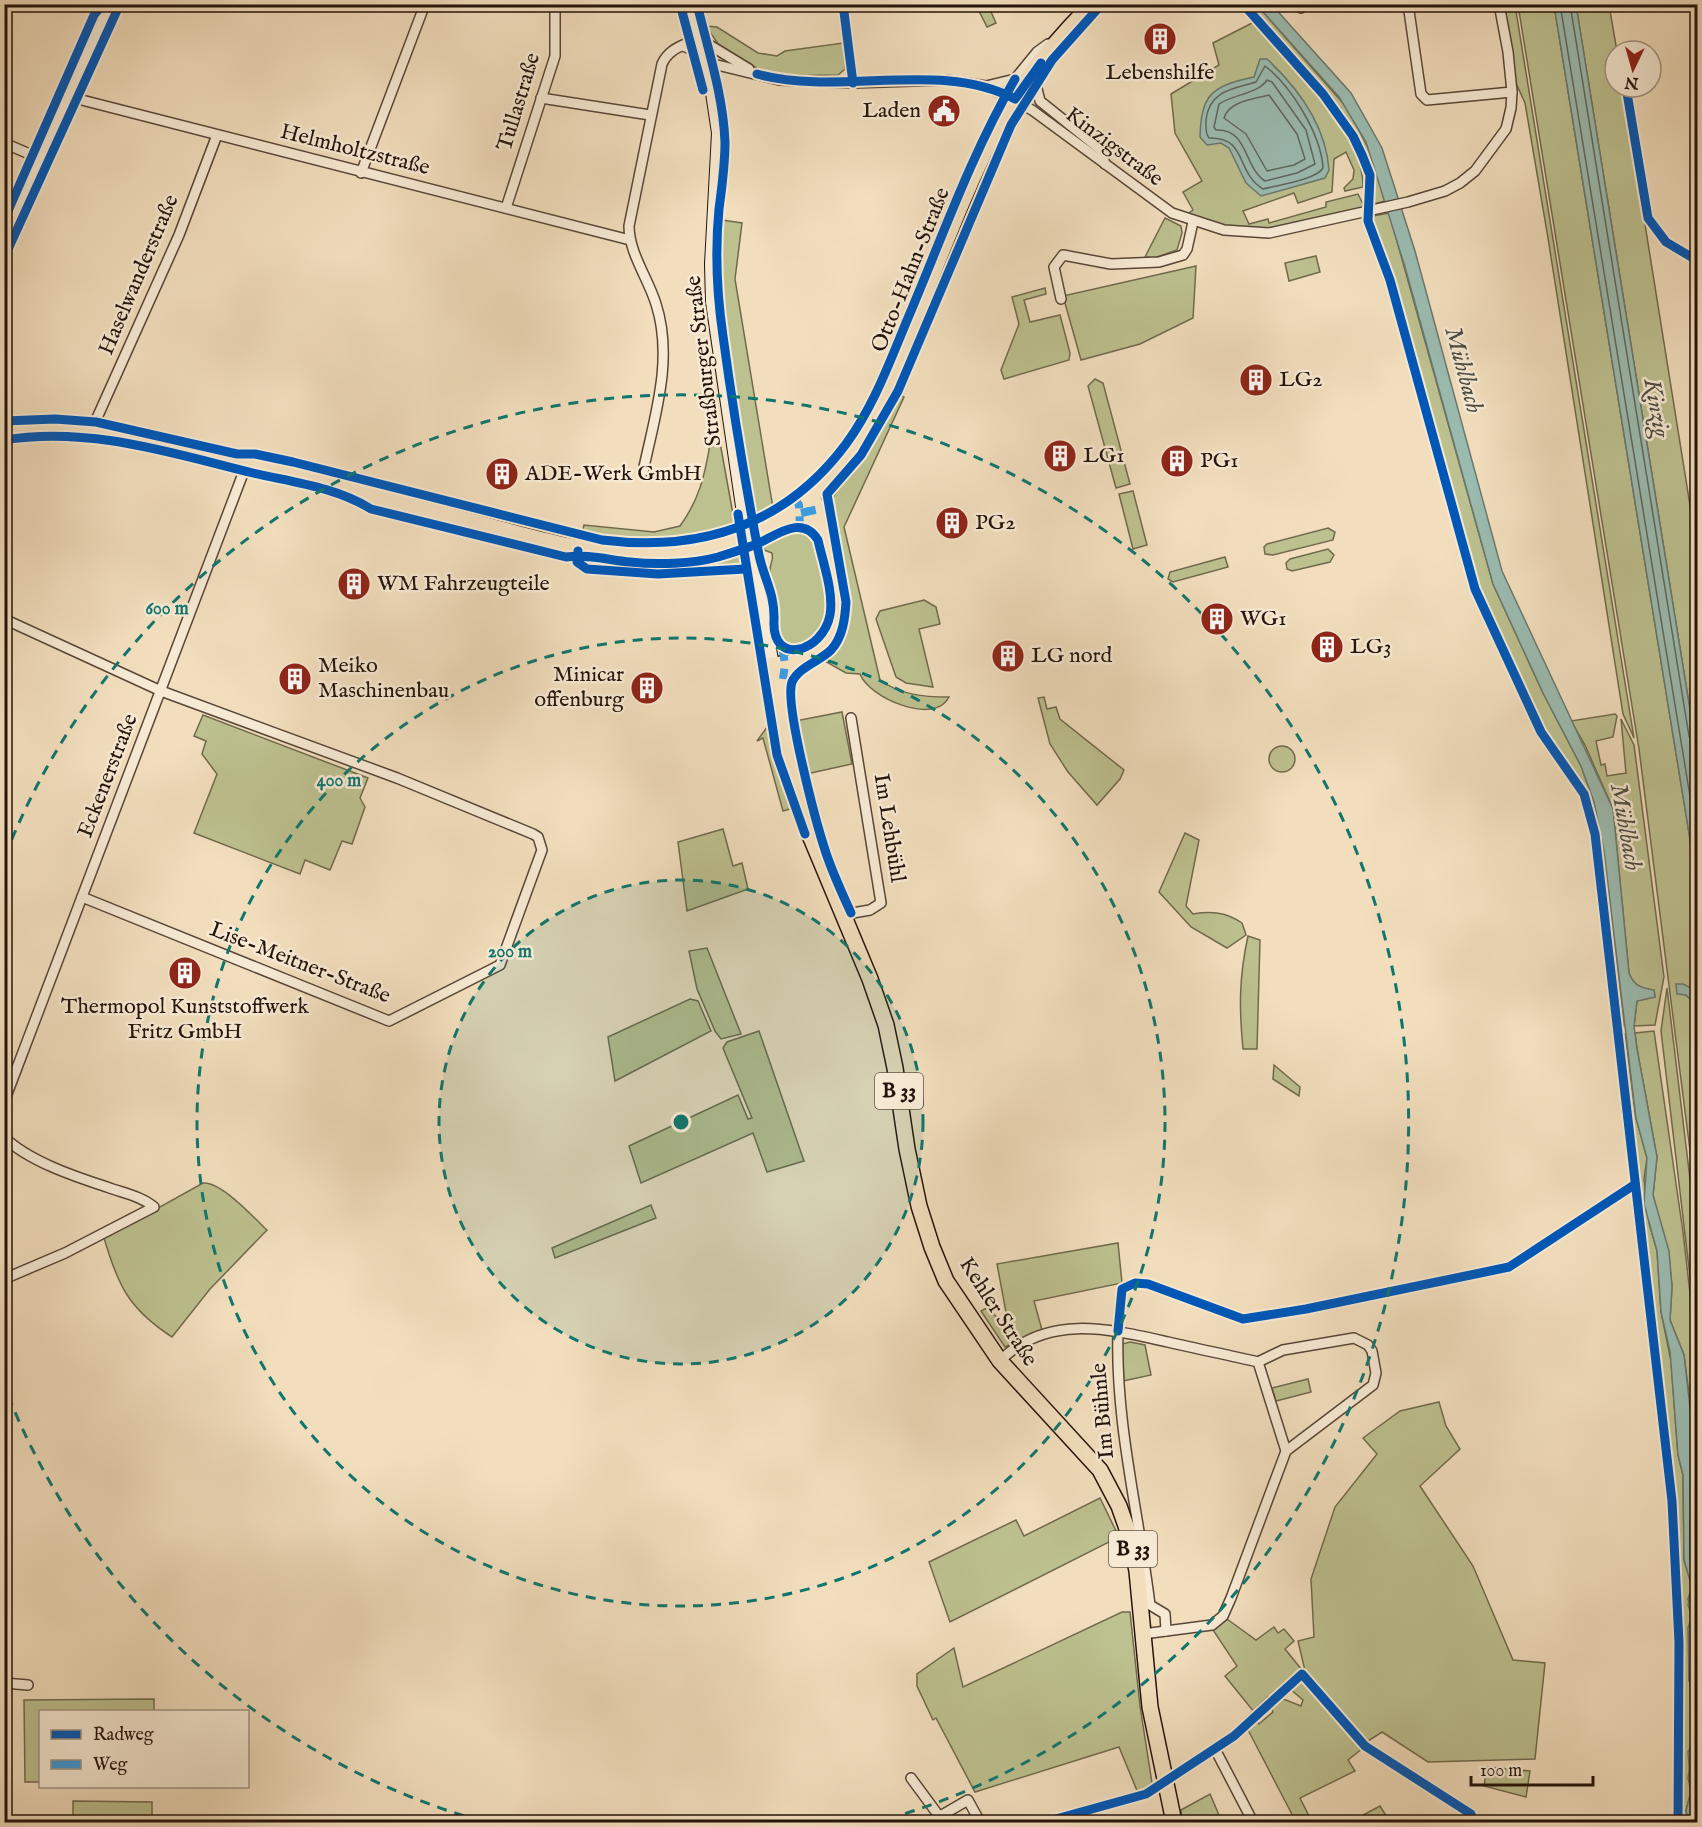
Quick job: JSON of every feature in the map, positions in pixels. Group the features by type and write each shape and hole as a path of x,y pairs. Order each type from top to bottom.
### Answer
{"main road":[{"path":"4,240 70,98 110,4"},
{"name":"Straßburger Straße","path":"688,4 712,86 719,133 712,264 713,302 744,513 772,665"},
{"name":"Otto-Hahn-Straße","path":"777,520 812,495 846,459 873,414 890,379 960,208 997,127 1063,33 1092,4"},
{"path":"4,431 92,429 154,440 518,534 608,552 641,555 676,553 732,540 777,520 802,519 823,527"},
{"path":"778,703 785,694 788,680 803,662 827,645 835,632 840,613 823,527 812,495"},
{"path":"772,665 803,662"},
{"name":"Kehler Straße","path":"772,665 799,800 841,915 870,980 886,1025 907,1149 919,1206 932,1247 946,1281 1000,1361 1015,1380 1089,1456 1109,1485 1131,1539 1150,1707 1174,1822"}],"street":[{"path":"361,173 425,4"},
{"name":"Tullastraße","path":"506,208 555,56 555,4"},
{"path":"843,4 853,83"},
{"path":"1408,4 1421,94 1427,100 1512,92"},
{"name":"Kinzigstraße","path":"986,86 1015,99 1158,204 1193,222 1224,230 1269,233 1383,209 1445,191 1475,171 1506,129 1512,92 1499,4"},
{"path":"683,46 693,50 705,62 779,80 853,83 945,80 986,86 1015,79 1037,52 1063,33"},
{"path":"643,472 662,378 664,345 657,305 630,240 629,216 650,115 666,55 674,48 698,38 757,74"},
{"path":"705,62 718,56 730,57"},
{"path":"1033,73 1040,101 1101,150 1105,164"},
{"name":"Helmholtzstraße","path":"70,98 630,240"},
{"path":"541,98 650,115"},
{"name":"Haselwanderstraße","path":"92,429 179,235 218,135"},
{"path":"4,143 42,159"},
{"path":"1061,299 1054,267 1063,255 1090,262 1123,265 1176,258 1187,249 1193,222"},
{"name":"Eckenerstraße","path":"4,1102 247,464"},
{"path":"4,619 160,692"},
{"name":"Lise-Meitner-Straße","path":"82,897 388,1021 500,965 542,850 538,837 397,778 160,692"},
{"name":"Im Lehbühl","path":"841,915 870,910 881,903 850,718"},
{"path":"4,1137 26,1152 78,1178 139,1198 154,1207 65,1253 4,1280"},
{"path":"1000,1361 1018,1345 1057,1330 1082,1327 1118,1331 1258,1362 1283,1350 1354,1338 1368,1345 1372,1351 1376,1373 1373,1384 1286,1451 1223,1616 1212,1625 1143,1634"},
{"name":"Im Bühnle","path":"1118,1331 1126,1458 1150,1605 1165,1614 1166,1631"},
{"path":"1258,1362 1286,1451"},
{"path":"4,1683 28,1685"},
{"path":"1045,1822 1098,1806 1138,1798 1233,1736 1271,1701"},
{"path":"1365,1746 1472,1818"},
{"path":"1215,1749 1253,1822"},
{"path":"911,1778 939,1816"},
{"path":"930,1822 968,1800 980,1822"}],"green space":[{"path":"976,5 988,5 996,23 987,27"},
{"path":"1248,5 1257,5 1349,110 1374,160 1385,201 1374,204 1371,197 1374,174 1340,108"},
{"path":"1504,5 1515,5 1634,738 1623,714 1548,238 1525,103 1515,81"},
{"path":"1518,5 1554,5 1697,882 1697,991 1686,995 1697,1006 1697,1206 1639,749"},
{"path":"1576,5 1609,5 1615,39 1603,39 1603,99 1625,99 1697,549 1697,753"},
{"path":"1254,22 1305,77 1338,121 1351,143 1360,166 1363,187 1345,191 1344,188 1353,179 1354,170 1346,152 1334,159 1332,192 1298,203 1294,193 1243,211 1249,224 1268,219 1269,223 1326,207 1326,202 1358,194 1365,208 1294,224 1257,229 1222,226 1187,214 1193,210 1183,192 1202,181 1175,133 1171,94 1219,65 1213,43"},
{"path":"706,26 717,27 758,53 777,56 785,51 843,43 845,69 838,75 779,76 763,72 718,44"},
{"path":"1389,213 1493,584 1543,693 1581,766 1594,802 1604,851 1624,1026 1619,1027 1601,858 1590,804 1575,772 1557,754 1547,737 1476,584 1388,267 1370,220 1373,216"},
{"path":"1165,218 1181,226 1182,233 1177,250 1154,258 1145,257"},
{"path":"722,220 742,223 735,279 773,508 758,517 730,370 723,295"},
{"path":"1316,256 1320,272 1289,281 1285,263"},
{"path":"1196,266 1193,318 1140,344 1081,360 1063,296"},
{"path":"1045,288 1046,294 1024,300 1030,322 1060,315 1070,353 1069,360 1004,379 1001,370 1019,324 1012,297"},
{"path":"1095,379 1103,383 1130,484 1116,488 1088,386"},
{"path":"900,395 904,397 844,527 880,680 896,689 913,694 949,697 942,705 930,709 917,709 888,699 876,692 860,674 846,673 823,660 838,646 846,628 849,608 848,585 832,500 869,450"},
{"path":"719,437 735,525 697,537 660,542 621,541 582,533 584,525 654,532 680,526 692,507 700,487 710,444"},
{"path":"1133,491 1147,545 1133,549 1119,494"},
{"path":"1328,528 1335,532 1333,540 1273,555 1265,554 1264,547 1267,544"},
{"path":"798,529 811,535 816,542 827,605 821,636 811,645 796,648 785,646 777,638 776,606 770,574 772,553 764,550 763,544 784,531"},
{"path":"1328,549 1334,555 1330,562 1292,571 1287,569 1286,563 1290,559"},
{"path":"740,553 742,568 723,570 627,569 588,566 584,561 660,565 701,563"},
{"path":"1225,557 1228,567 1173,582 1168,579 1170,572"},
{"path":"924,600 936,607 940,624 919,629 933,687 906,683 896,677 876,619 880,611"},
{"path":"1044,697 1047,709 1056,707 1060,719 1124,770 1120,779 1097,805 1068,772 1050,744 1038,698"},
{"path":"842,712 852,764 806,774 795,721"},
{"path":"1615,714 1617,716 1613,737 1596,741 1601,765 1605,764 1607,776 1626,773 1621,719 1634,745 1664,977 1655,1025 1634,1026 1637,1001 1655,997 1654,990 1639,986 1629,973 1613,809 1585,745 1571,721"},
{"path":"203,715 368,778 360,798 365,807 352,844 342,841 330,870 305,860 300,874 194,833 217,774 202,754 206,741 194,736"},
{"path":"770,723 774,753 789,802 790,809 783,811 763,738 757,741"},
{"path":"1282,746 1291,750 1295,759 1291,768 1282,772 1273,768 1269,759 1273,750"},
{"path":"723,829 733,866 742,863 748,889 687,911 678,842"},
{"path":"1185,833 1199,840 1186,906 1193,914 1218,913 1242,923 1246,935 1227,948 1191,927 1159,892"},
{"path":"1248,936 1260,940 1257,1049 1243,1049 1241,979"},
{"path":"707,948 741,1034 721,1039 715,1031 697,989 689,951"},
{"path":"1667,988 1697,1237 1697,1336 1661,1031"},
{"path":"690,999 698,1001 711,1031 615,1081 608,1037"},
{"path":"759,1031 804,1161 767,1172 753,1133 641,1183 629,1146 738,1095 748,1119 752,1118 723,1048 727,1042"},
{"path":"1654,1031 1683,1232 1698,1363 1697,1562 1689,1394 1684,1355 1670,1320 1672,1286 1669,1258 1653,1195 1657,1157 1635,1033"},
{"path":"1625,1034 1636,1118 1647,1158 1644,1179 1649,1223 1657,1251 1661,1312 1671,1361 1678,1455 1683,1475 1684,1560 1692,1587 1688,1599 1692,1617 1689,1628 1689,1680 1695,1699 1695,1738 1688,1778 1691,1791 1686,1811 1689,1822 1681,1822 1682,1699 1676,1537 1619,1036"},
{"path":"1274,1065 1300,1087 1299,1096 1273,1079"},
{"path":"203,1183 211,1184 228,1194 267,1230 210,1289 172,1337 145,1316 127,1295 114,1270 104,1238"},
{"path":"651,1205 656,1218 555,1258 552,1248"},
{"path":"1118,1243 1122,1283 1034,1301 1042,1330 1005,1347 981,1311 987,1308 1003,1323 1008,1323 997,1264"},
{"path":"1130,1342 1145,1345 1151,1375 1123,1381 1122,1344"},
{"path":"1308,1379 1311,1392 1276,1401 1272,1388"},
{"path":"1439,1402 1446,1426 1460,1449 1420,1486 1473,1566 1513,1660 1545,1663 1535,1759 1428,1762 1382,1732 1365,1743 1306,1675 1298,1641 1314,1637 1311,1579 1335,1507 1377,1454 1363,1438 1400,1411"},
{"path":"1100,1498 1119,1537 950,1622 929,1562 1016,1520 1024,1536"},
{"path":"1122,1612 1130,1612 1140,1706 1152,1783 1138,1793 1119,1747 975,1792 936,1718 933,1720 917,1686 917,1674 954,1648 963,1687"},
{"path":"1227,1619 1256,1640 1274,1627 1278,1633 1284,1629 1294,1641 1285,1649 1302,1670 1254,1712 1225,1676 1237,1666 1213,1630"},
{"path":"1304,1678 1362,1749 1348,1760 1355,1771 1300,1798 1311,1820 1296,1822 1247,1728 1256,1720 1259,1724 1273,1712 1270,1706 1281,1698 1301,1706 1303,1700 1290,1689"},
{"path":"154,1699 154,1710 39,1710 39,1782 25,1782 24,1700"},
{"path":"1487,1767 1530,1771 1526,1797 1484,1786"},
{"path":"1210,1794 1222,1822 1182,1822 1181,1810"},
{"path":"73,1801 152,1802 152,1822 73,1822"},
{"path":"1380,1806 1390,1822 1350,1822"}],"water":[{"path":"1257,5 1272,5 1351,93 1382,148 1415,251 1502,571 1613,809 1629,973 1638,986 1654,990 1655,997 1637,1001 1634,1026 1657,1157 1653,1195 1669,1251 1672,1287 1670,1320 1684,1355 1691,1416 1698,1562 1697,1822 1689,1822 1686,1811 1691,1791 1688,1752 1695,1738 1695,1699 1689,1680 1688,1628 1692,1617 1688,1605 1692,1587 1684,1560 1683,1475 1678,1455 1670,1351 1661,1312 1657,1251 1644,1204 1647,1158 1636,1118 1604,851 1594,802 1581,766 1543,693 1493,584 1405,267 1366,142 1339,97"},
{"path":"1554,5 1576,5 1697,753 1697,882"},
{"path":"1260,59 1267,59 1278,70 1308,109 1322,138 1329,170 1325,178 1261,196 1246,183 1229,148 1221,143 1207,145 1200,137 1203,110 1212,94 1228,84 1254,77"},
{"path":"1676,984 1683,984 1697,991 1697,1006 1686,995 1677,994"}],"marked path":[{"path":"793,495 799,505 800,527"},
{"path":"801,513 828,507"},
{"path":"782,646 785,664 783,679"}],"cycle path":[{"path":"4,220 94,15 103,4"},
{"path":"4,258 120,4"},
{"path":"680,4 703,90"},
{"path":"4,440 67,436 161,450 329,490 371,509 566,557 651,563 697,561 747,548 752,546 757,544 781,532 789,529 805,528 812,532 818,540 831,597 830,615 826,628 809,645 799,649 789,649 781,645 776,635 773,602 761,564 759,555 754,528 744,473 718,289 717,240 724,159 724,124 697,4"},
{"path":"843,4 853,83"},
{"path":"851,913 829,861 816,818 797,739 791,695 792,682 795,677 831,650 841,633 844,621 846,602 827,494 861,455 898,391 1011,125 1052,60 1102,4"},
{"path":"1243,4 1323,94 1353,136 1362,155 1370,175 1368,221 1390,280 1475,589 1541,732 1584,794 1595,834 1672,1501 1679,1642 1678,1822"},
{"path":"757,74 789,80 822,82 955,81 986,87 1015,99 1041,63"},
{"path":"4,421 55,419 96,422 237,454 255,454 293,462 602,540 638,543 673,542 706,537 738,527 768,514 796,495 822,472 856,429 888,367 984,137 1015,79"},
{"path":"1628,99 1648,218 1666,242 1698,261"},
{"path":"738,514 777,755 805,834"},
{"path":"578,551 577,562 587,569 658,574 745,569"},
{"path":"1118,1331 1122,1289 1135,1283 1148,1284 1243,1319 1306,1309 1509,1267 1634,1185"},
{"path":"1045,1822 1146,1794 1234,1736 1302,1674 1365,1746 1471,1814 1474,1822"}],"place":[{"name":"Lebenshilfe","path":"1160,39"},
{"name":"Laden","path":"944,111"},
{"name":"LG2","path":"1256,380"},
{"name":"LG1","path":"1060,456"},
{"name":"PG1","path":"1177,461"},
{"name":"ADE-Werk GmbH","path":"502,474"},
{"name":"PG2","path":"952,523"},
{"name":"WM Fahrzeugteile","path":"354,584"},
{"name":"WG1","path":"1217,619"},
{"name":"LG3","path":"1327,647"},
{"name":"LG nord","path":"1008,656"},
{"name":"Meiko Maschinenbau","path":"295,679"},
{"name":"Minicar offenburg","path":"647,688"},
{"name":"Thermopol Kunststoffwerk Fritz GmbH","path":"185,973"}],"water label":[{"name":"Mühlbach","path":"1463,370"},
{"name":"Kinzig","path":"1656,408"},
{"name":"Mühlbach","path":"1625,827"}]}
